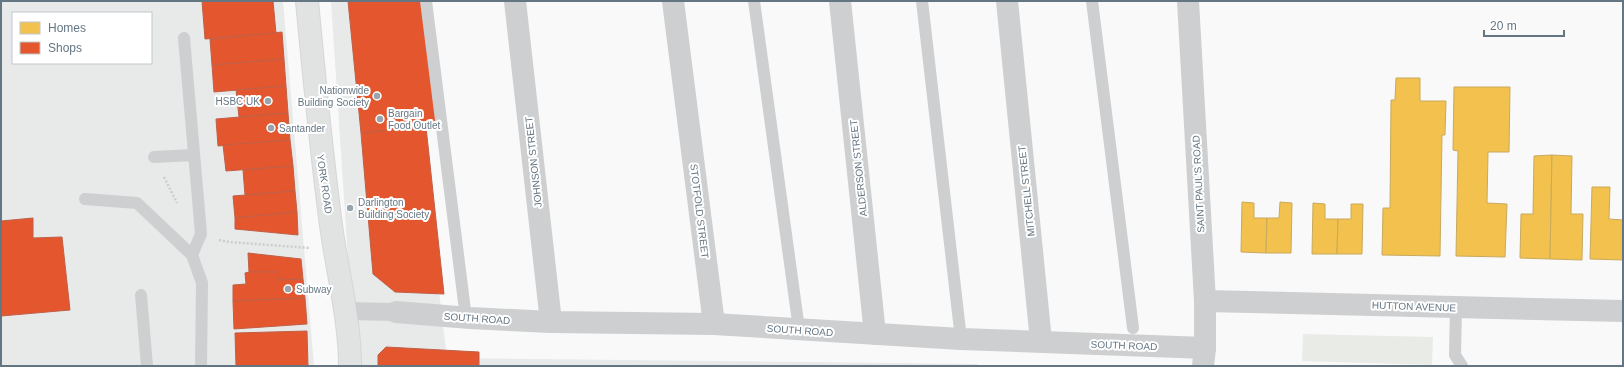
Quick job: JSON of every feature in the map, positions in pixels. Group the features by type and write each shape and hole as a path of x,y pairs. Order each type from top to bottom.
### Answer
{"main road":[{"name":"YORK ROAD","path":"307,1 320,146 334,248 345,311 350,351 350,366"}],"street":[{"name":"JOHNSON STREET","path":"515,1 551,322"},
{"name":"STOTFOLD STREET","path":"673,1 714,324"},
{"name":"ALDERSON STREET","path":"840,1 875,334"},
{"name":"MITCHELL STREET","path":"1007,1 1041,341"},
{"name":"SAINT PAUL'S ROAD","path":"1188,1 1205,301 1204,357"},
{"name":"HUTTON AVENUE","path":"1205,301 1623,311"},
{"path":"345,311 396,312"},
{"name":"SOUTH ROAD","path":"396,312 466,318 551,322 714,324 961,339 1041,341 1204,357"}],"lane":[{"path":"426,1 466,318"},
{"path":"754,1 799,330"},
{"path":"922,1 961,339"},
{"path":"1092,1 1133,328"},
{"path":"184,38 201,234 192,256"},
{"path":"154,157 194,155"},
{"path":"85,199 137,203 192,256 202,283 201,366"},
{"path":"141,295 147,366"},
{"path":"1456,307 1455,355 1462,366"}],"path":[{"path":"154,157 178,205 199,212"},
{"path":"201,234 228,242 302,248 334,248"}],"shaded area":[{"path":"1,1 283,1 314,366 1,366"},
{"path":"331,1 404,1 447,358 978,364 977,366 355,366"},
{"path":"1303,334 1433,337 1432,365 1302,361"}],"building: Homes":[{"path":"1396,78 1420,78 1420,101 1446,101 1445,135 1442,135 1440,256 1382,255 1383,208 1390,208 1391,100 1395,100"},
{"path":"1454,87 1510,87 1509,152 1488,152 1487,203 1507,204 1505,257 1456,256 1458,151 1453,150"},
{"path":"1552,155 1550,259 1520,258 1521,214 1533,214 1534,156"},
{"path":"1552,155 1572,156 1571,214 1583,214 1582,260 1550,259"},
{"path":"1592,187 1610,187 1609,219 1623,220 1623,260 1590,259"},
{"path":"1242,202 1254,203 1254,218 1267,218 1266,253 1241,252"},
{"path":"1280,202 1292,203 1291,253 1266,253 1267,218 1279,218"},
{"path":"1313,203 1325,204 1325,219 1338,219 1337,254 1312,254"},
{"path":"1351,204 1363,204 1362,254 1337,254 1338,219 1351,219"}],"building: Shops":[{"path":"202,1 273,1 276,33 205,39"},
{"path":"348,1 422,1 438,126 361,133"},
{"path":"282,32 284,59 212,65 210,39"},
{"path":"284,59 286,86 214,92 212,65"},
{"path":"286,86 288,113 239,117 236,90"},
{"path":"288,113 290,140 218,146 216,119"},
{"path":"426,127 444,294 395,292 373,274 361,133"},
{"path":"290,140 293,166 226,171 223,145"},
{"path":"293,166 295,191 245,195 243,170"},
{"path":"295,191 297,212 235,218 233,196"},
{"path":"297,212 298,235 235,229 235,218"},
{"path":"33,218 33,238 62,237 70,310 1,316 1,221"},
{"path":"248,253 301,259 303,279 278,280 277,272 249,272"},
{"path":"277,272 278,280 303,279 305,298 233,301 233,285 246,284 245,273"},
{"path":"305,298 307,324 234,329 233,301"},
{"path":"307,331 308,366 236,366 235,333"},
{"path":"386,347 479,352 479,366 378,366 378,355"}],"place":[{"name":"Nationwide Building Society","path":"377,96"},
{"name":"HSBC UK","path":"268,101"},
{"name":"Bargain Food Outlet","path":"380,119"},
{"name":"Santander","path":"271,128"},
{"name":"Darlington Building Society","path":"350,208"},
{"name":"Subway","path":"288,289"}]}
